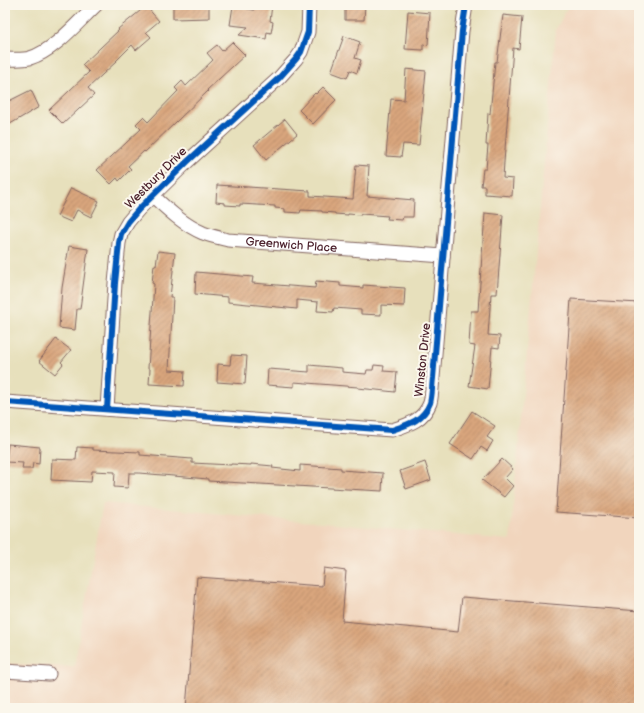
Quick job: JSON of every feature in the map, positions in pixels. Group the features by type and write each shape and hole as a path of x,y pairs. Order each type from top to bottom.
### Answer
{"street":[{"path":"5,59 20,60 32,57 47,49 58,41 96,5"},
{"name":"Westbury Drive","path":"107,409 118,243 121,234 128,222 153,196 187,162 279,78 302,52 308,32 309,5"},
{"name":"Winston Drive","path":"5,402 392,430 409,425 423,415 430,403 434,378 462,31 466,5"},
{"name":"Greenwich Place","path":"153,196 194,229 204,234 228,240 443,256"},
{"path":"5,671 49,674"}],"shaded area":[{"path":"569,5 639,5 639,708 5,708 5,663 74,667 103,503 510,540 556,29"}],"building":[{"path":"173,5 209,5 209,18 173,19"},
{"path":"255,5 272,5 270,21 273,22 271,33 267,32 266,39 239,35 248,27 230,25 233,6 254,10"},
{"path":"345,5 365,5 364,20 345,20"},
{"path":"146,6 159,21 146,32 151,37 136,50 132,45 88,88 94,95 63,124 49,110 89,72 82,65 119,30 118,29"},
{"path":"408,11 430,13 428,45 423,44 423,50 405,49"},
{"path":"503,15 522,17 519,49 513,48 503,178 513,179 512,196 485,194 485,186 481,186 483,169 486,169 488,113 490,114 495,62 497,62"},
{"path":"344,36 360,42 355,58 361,60 357,73 350,70 347,78 331,72"},
{"path":"232,42 245,55 207,90 208,91 145,152 144,151 128,166 131,169 119,181 117,178 111,184 97,170 141,129 136,124 143,117 148,122 178,91 175,88 182,81 186,86 213,60 207,53 217,45 222,51"},
{"path":"406,69 426,71 419,145 403,144 401,157 386,156 391,99 404,100"},
{"path":"323,87 336,100 313,124 299,110 315,93 316,94"},
{"path":"31,90 39,107 5,127 5,103"},
{"path":"285,119 297,134 266,160 254,145"},
{"path":"356,165 369,166 367,196 414,200 413,217 403,217 402,220 387,219 388,216 361,214 348,215 322,211 301,210 300,213 285,212 285,209 275,208 275,206 240,204 240,206 225,205 225,203 216,202 217,185 310,191 310,196 353,199"},
{"path":"71,188 99,201 91,217 77,210 71,222 57,216"},
{"path":"485,213 503,215 497,294 491,294 488,335 500,336 499,348 492,347 488,389 469,386 475,346 469,345 471,311 478,311"},
{"path":"69,246 88,249 80,309 77,309 75,330 59,328 62,288"},
{"path":"158,251 175,253 170,297 173,297 169,370 185,371 184,386 149,384 150,369 148,368 154,284 152,283 154,265 156,266"},
{"path":"196,272 253,277 252,283 315,288 316,281 340,283 340,286 363,288 363,285 405,288 404,306 381,305 381,315 361,314 361,310 334,308 333,312 317,311 318,302 297,300 297,309 228,302 228,297 195,294"},
{"path":"571,299 639,303 639,518 556,512"},
{"path":"56,339 71,350 61,362 63,364 55,374 39,361"},
{"path":"231,355 247,356 245,384 217,382 218,364 230,365"},
{"path":"309,365 342,368 342,372 366,374 367,370 373,370 374,365 384,366 383,371 397,372 395,392 358,387 294,382 294,387 267,385 268,369 309,372"},
{"path":"472,411 495,426 487,437 493,441 487,451 481,447 473,459 450,444"},
{"path":"8,444 40,447 39,464 33,463 32,469 22,469 23,463 6,462"},
{"path":"77,447 93,448 93,450 140,452 140,455 192,459 192,463 231,465 251,464 300,471 300,465 383,473 382,491 208,481 208,479 139,473 129,473 128,488 114,487 115,472 92,471 91,482 51,480 52,459 76,460"},
{"path":"502,459 513,469 505,478 513,486 504,497 482,480"},
{"path":"425,462 431,480 406,489 400,471"},
{"path":"324,568 346,571 342,621 458,632 462,597 639,611 639,708 186,708 197,577 322,586"}],"cycle path":[{"path":"107,409 115,283 121,234 128,222 139,209 187,162 279,78 296,59 301,52 308,32 309,5"},
{"path":"5,402 392,430 409,424 419,418 427,409 432,394 462,31 466,5"}]}
